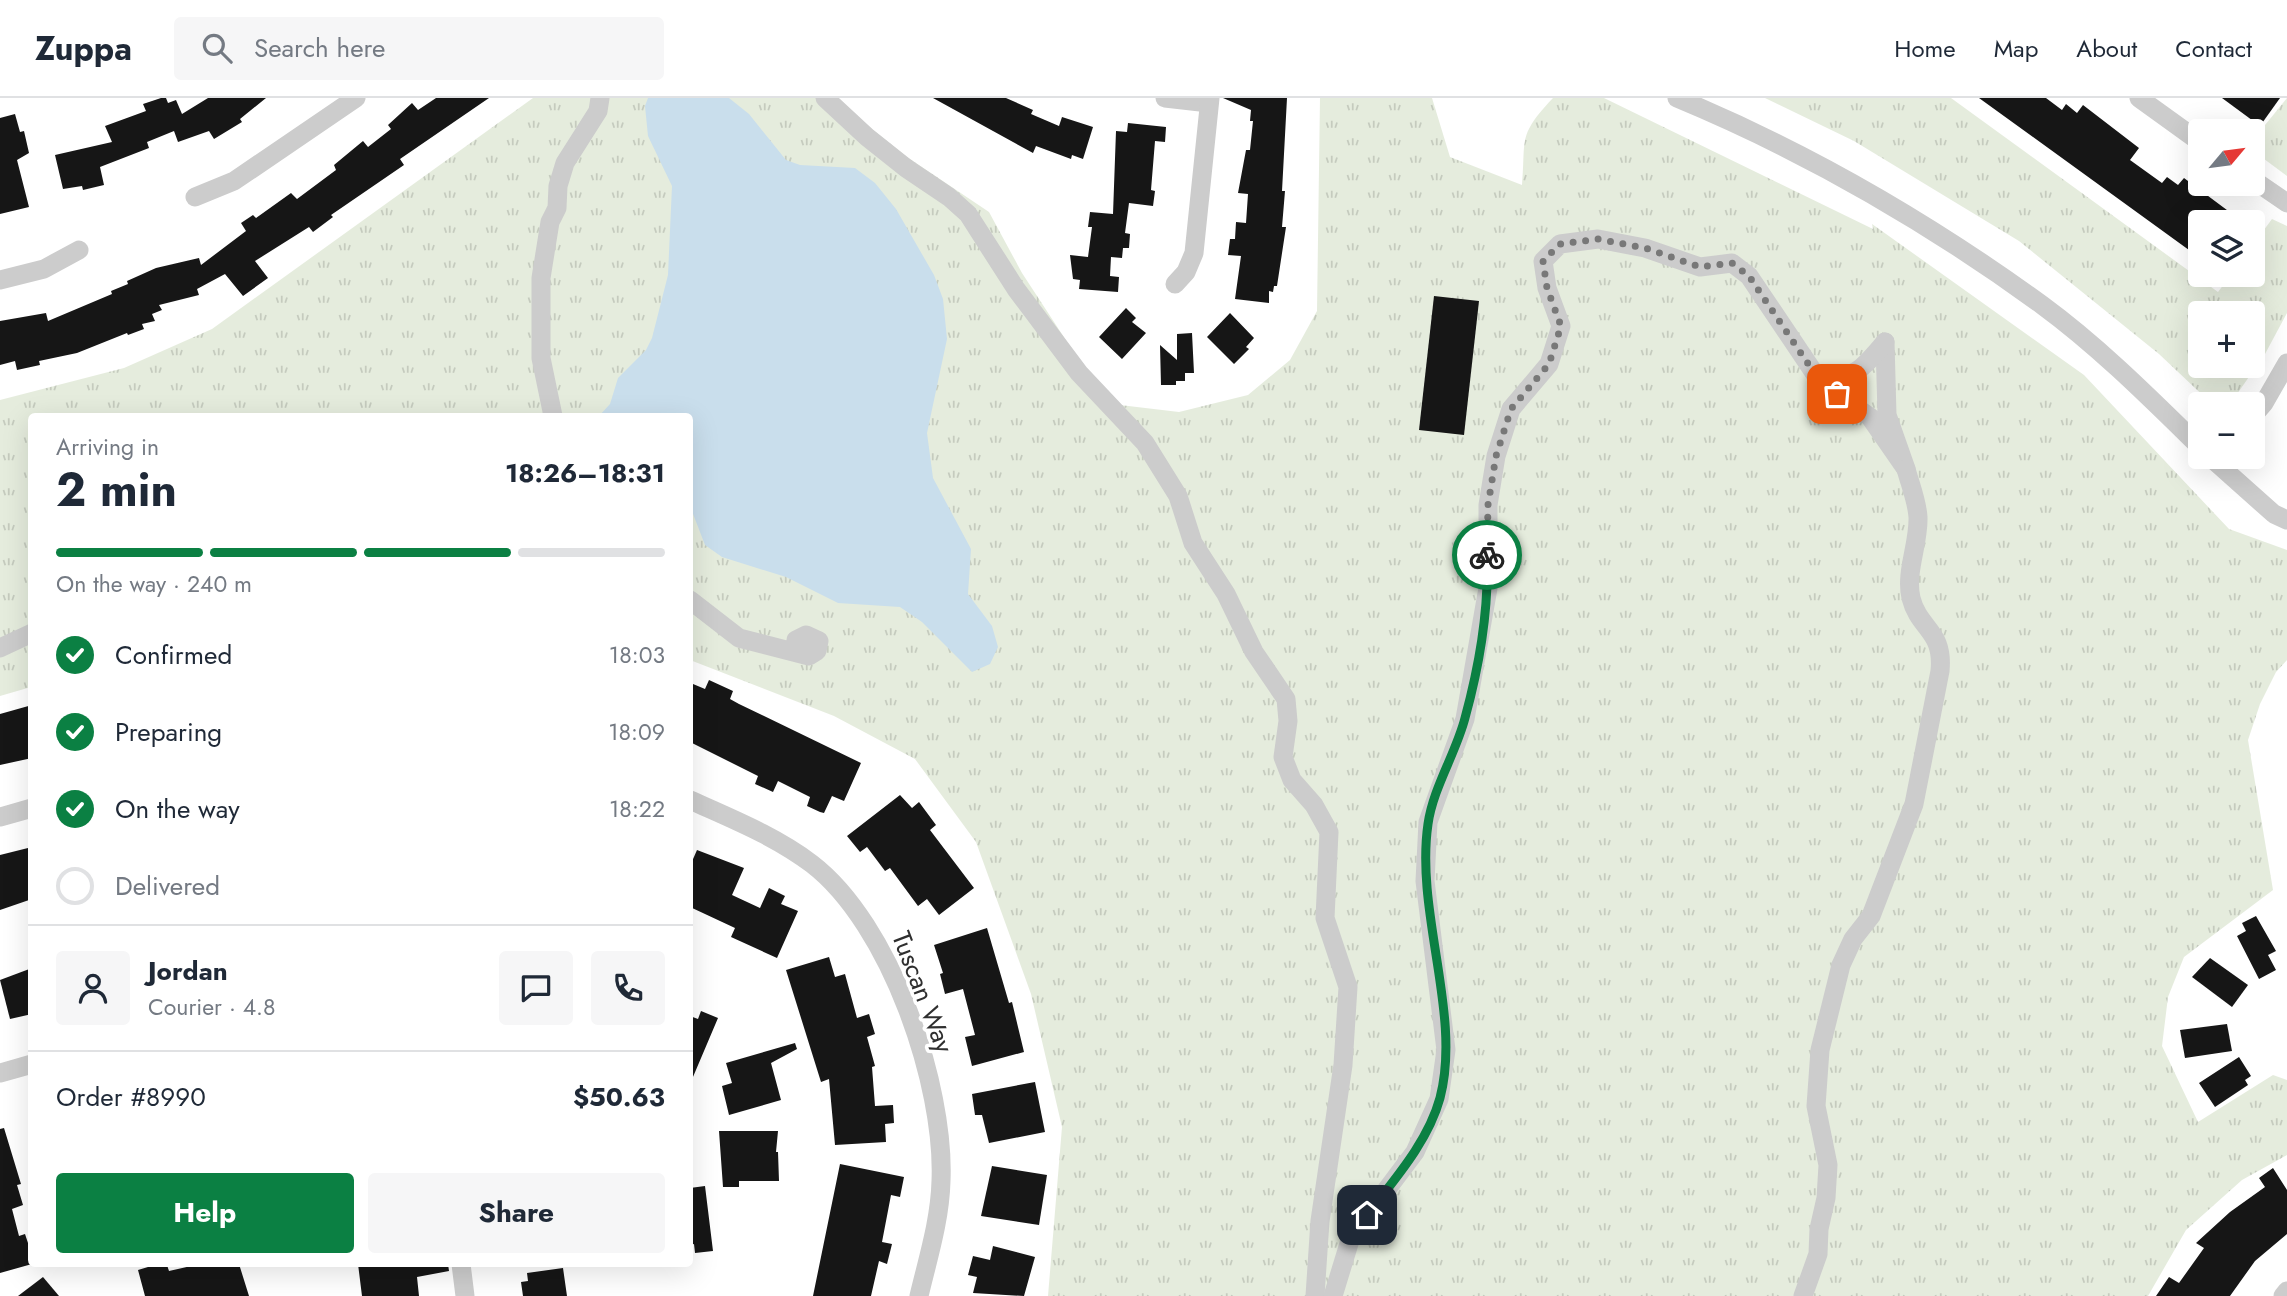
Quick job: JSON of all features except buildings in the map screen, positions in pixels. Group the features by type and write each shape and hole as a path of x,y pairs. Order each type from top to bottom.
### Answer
{"street":[{"path":"195,197 234,181 355,98"},
{"path":"552,413 541,358 541,278 550,222 557,208 558,186 565,163 598,111 600,98"},
{"path":"825,98 876,145 949,197 968,214 1016,289 1079,373 1144,443 1178,496 1193,543 1226,594 1254,652 1286,699 1288,721 1283,757 1292,780 1314,805 1329,832 1325,918 1348,987 1343,1065 1320,1221 1314,1296"},
{"path":"1165,98 1210,100 1194,253 1186,272 1175,284"},
{"path":"1677,98 1742,125 1895,207 2043,306 2147,395 2188,435"},
{"path":"2139,98 2188,133"},
{"path":"2265,188 2287,202"},
{"path":"1333,1296 1351,1237 1415,1152 1439,1099 1447,1050 1425,881 1428,822 1465,719 1470,695 1488,588 1488,505 1496,456 1511,409 1549,364 1561,326 1547,288 1543,261 1560,244 1598,239 1645,248 1700,267 1732,263 1749,276 1821,383 1870,417 1906,469"},
{"path":"0,280 44,269 79,250"},
{"path":"1803,1296 1818,1254 1819,1229 1826,1198 1828,1165 1815,1106 1820,1049 1841,965 1853,939 1871,916 1914,804 1942,652 1911,598 1910,577 1915,556 1918,516 1906,469 1887,415 1885,342 1865,367 1846,379 1821,383"},
{"path":"2265,401 2287,363"},
{"path":"2226,469 2274,514 2287,520"},
{"path":"693,602 739,638 796,652"},
{"path":"0,648 28,635"},
{"name":"Tuscan Way","path":"693,801 784,844 814,865 841,890 864,919 883,951 905,1004 931,1088 940,1146 941,1182 937,1219 919,1296"},
{"path":"0,817 28,809"},
{"path":"0,1073 28,1066"},
{"path":"461,1267 465,1296"},
{"path":"2283,1296 2287,1291"}],"green space":[{"path":"533,98 833,98 907,157 989,212 1022,273 1088,374 1120,405 1179,412 1248,395 1290,360 1317,311 1320,98 1432,98 1450,157 1522,185 1524,147 1528,130 1553,98 1604,98 1873,229 1872,224 2084,375 2229,529 2287,550 2287,660 2276,672 2260,704 2248,740 2273,890 2184,957 2168,997 2162,1046 2198,1122 2273,1075 2287,1080 2287,1155 2242,1180 2186,1230 2148,1296 1048,1296 1062,1127 1031,994 976,842 915,759 834,716 693,661 693,413 28,413 28,688 0,696 0,400 124,368 212,329"},
{"path":"1765,98 1951,98 2188,270 2188,287 2211,287 2218,292 2222,287 2265,287 2265,228 2272,219 2287,226 2287,313 2265,354 2265,301 2188,301 2188,378 2248,378 2238,392 2199,392 2159,354 2019,241 1854,141"},
{"path":"2287,98 2287,176 2265,160 2265,125"}],"water":[{"path":"648,98 729,98 749,114 786,160 800,165 855,168 875,183 896,209 934,275 943,299 947,339 927,433 933,478 971,549 968,594 992,626 998,647 990,664 972,672 922,622 900,607 838,603 786,577 722,557 705,545 693,514 693,413 602,413 610,404 618,378 646,350 652,338 668,275 672,186 648,136 645,106"}],"way so far":[{"path":"1487,555 1488,505 1496,456 1511,409 1549,364 1561,326 1547,288 1543,261 1560,244 1598,239 1645,248 1700,267 1732,263 1749,276 1821,383 1837,394"}],"route":[{"path":"1367,1215 1415,1152 1439,1099 1447,1050 1425,881 1428,822 1465,719 1488,588 1487,555"}]}
